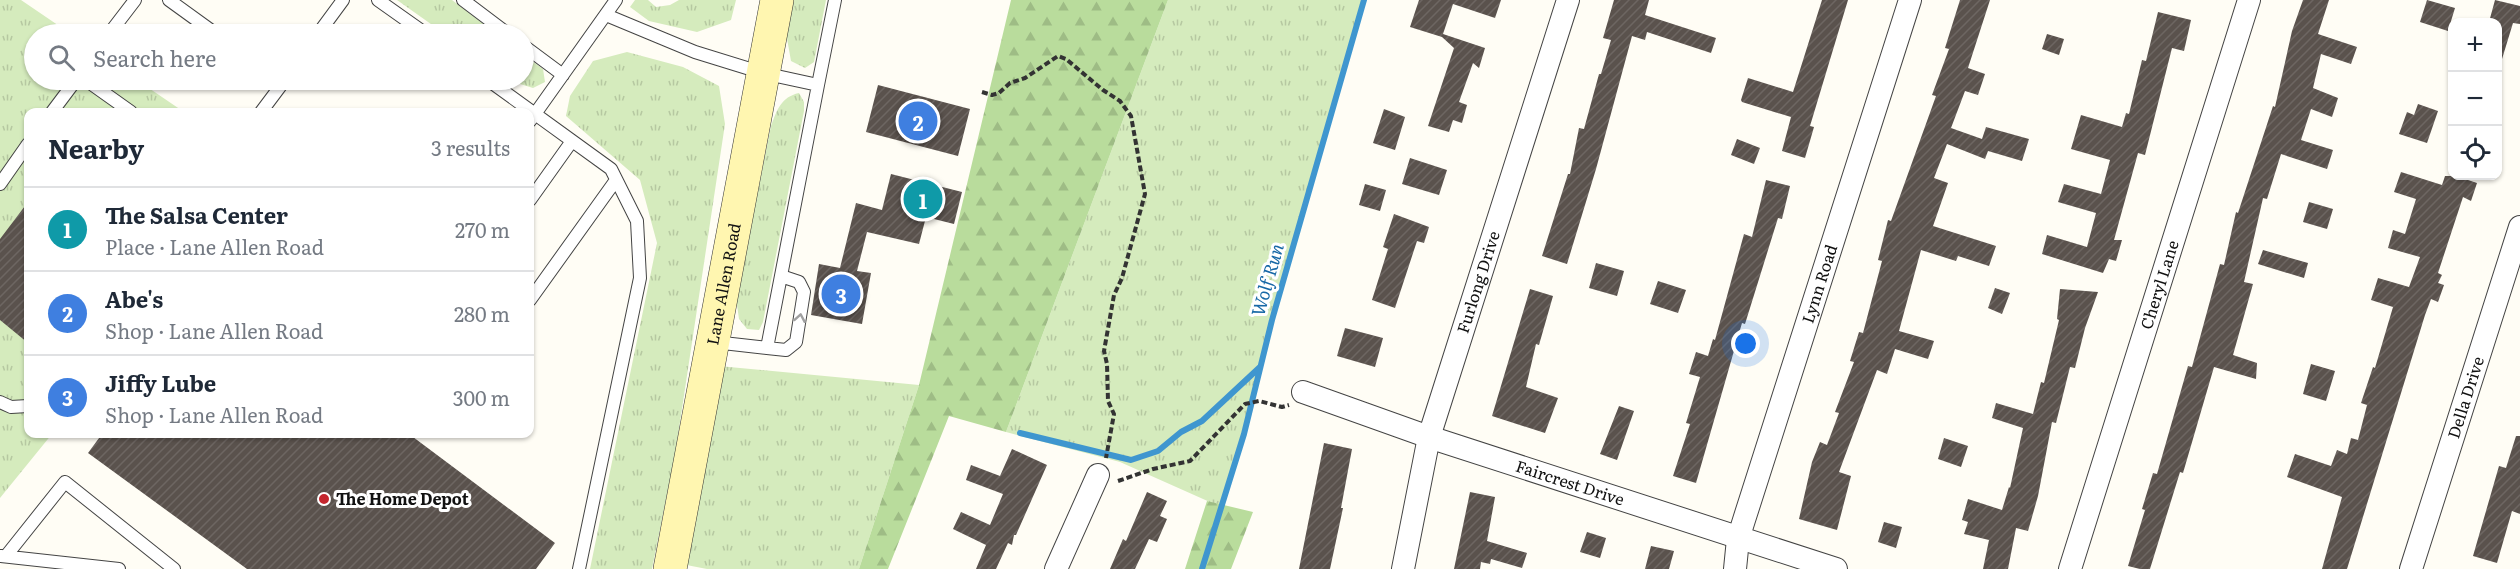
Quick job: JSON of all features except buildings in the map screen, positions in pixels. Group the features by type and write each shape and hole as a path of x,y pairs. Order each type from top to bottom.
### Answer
{"main road":[{"name":"Lane Allen Road","path":"670,569 777,0"}],"street":[{"name":"Furlong Drive","path":"1403,569 1430,437 1568,0"},
{"name":"Lynn Road","path":"1735,569 1738,539 1910,0"},
{"name":"Cheryl Lane","path":"2070,569 2249,0"},
{"name":"Della Drive","path":"2411,569 2520,227"},
{"name":"Faircrest Drive","path":"1297,398 1430,437 1836,569"},
{"path":"1056,569 1102,467"}],"lane":[{"path":"117,24 135,0"},
{"path":"169,0 202,24"},
{"path":"325,24 343,0"},
{"path":"378,0 412,24"},
{"path":"462,0 494,24"},
{"path":"534,114 616,0"},
{"path":"767,348 835,0"},
{"path":"606,15 695,52 764,73 818,86"},
{"path":"534,53 563,75"},
{"path":"55,108 68,90"},
{"path":"97,90 117,108"},
{"path":"264,108 276,90"},
{"path":"500,90 521,108"},
{"path":"534,118 572,141 611,170 637,221 640,278 579,569"},
{"path":"534,194 572,141"},
{"path":"0,184 24,150"},
{"path":"534,294 616,180"},
{"path":"713,342 786,350 796,342 804,292 799,282 781,276"},
{"path":"0,402 11,407 24,406"},
{"path":"3,556 65,482 174,569"},
{"path":"3,556 119,569"}],"path":[{"path":"982,92 992,95 999,93 1010,83 1025,78 1058,56 1066,59 1102,90 1120,101 1131,116 1145,194 1122,278 1114,295 1104,351 1107,364 1108,401 1114,414 1102,467 1114,482 1153,469 1190,461 1245,404 1259,401 1282,407 1297,398"}],"green space":[{"path":"0,0 21,0 56,24 24,24 24,90 152,90 178,108 24,108 24,438 49,438 0,498"},
{"path":"397,0 452,0 484,24 431,24"},
{"path":"635,0 648,0 656,7 670,5 679,0 736,0 731,20 697,32 649,21 630,7"},
{"path":"793,0 826,0 814,62 805,68 791,61 786,33"},
{"path":"1011,0 1168,0 1006,432 949,416 888,569 859,569 919,385"},
{"path":"1168,0 1363,0 1221,507 1120,462 1006,432"},
{"path":"627,52 683,67 719,86 725,124 675,455 652,569 590,569 657,243 640,180 566,116 570,96 593,61"},
{"path":"534,62 543,69 545,82 534,88"},
{"path":"799,93 804,102 804,111 763,322 759,330 747,329 739,319 736,298 771,126 784,101"},
{"path":"708,365 919,385 859,569 707,569 671,562"},
{"path":"1207,501 1253,512 1231,569 1185,569"}],"waterway":[{"name":"Wolf Run","path":"1202,569 1244,434 1272,320 1364,0"},
{"path":"1020,433 1131,460 1158,451 1181,432 1202,421 1260,367"}],"place":[{"name":"Abe's","path":"918,121"},
{"name":"The Salsa Center","path":"923,199"},
{"name":"Jiffy Lube","path":"841,294"},
{"name":"The Home Depot","path":"324,499"}]}
